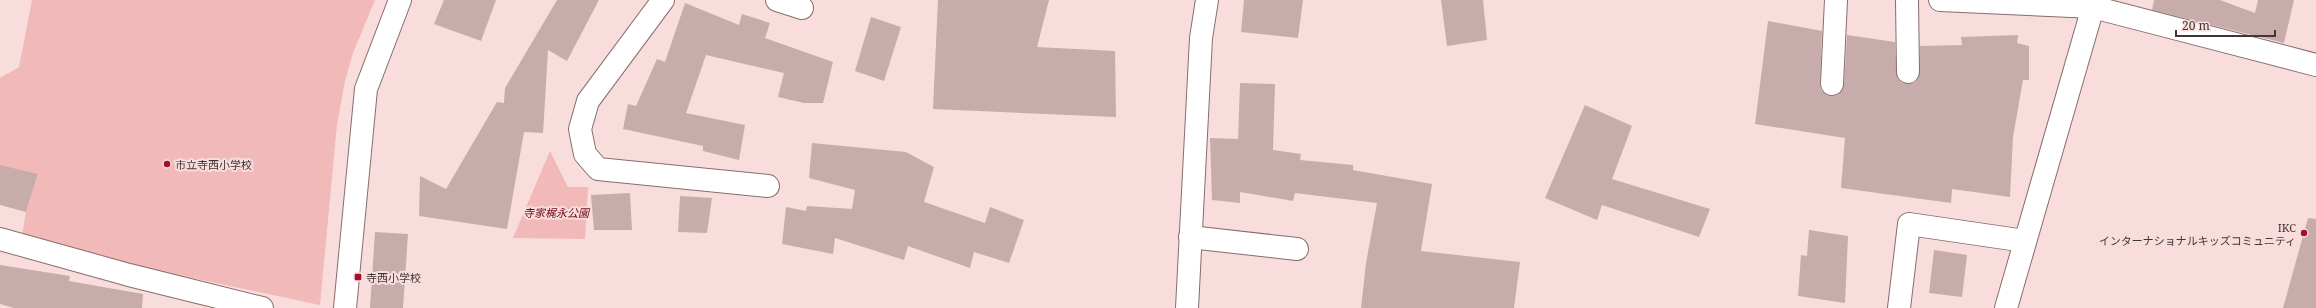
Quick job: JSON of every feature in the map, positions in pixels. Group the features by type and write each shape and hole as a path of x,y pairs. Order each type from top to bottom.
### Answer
{"street":[{"path":"345,308 366,89 400,0"},
{"path":"663,0 588,101 580,129 586,154 598,169 768,186"},
{"path":"777,0 802,8"},
{"path":"1187,308 1201,38 1207,0"},
{"path":"1832,84 1836,0"},
{"path":"1907,0 1908,72"},
{"path":"1940,0 2094,3 2316,65"},
{"path":"2006,308 2094,3"},
{"path":"1899,308 1910,224 2025,241"},
{"path":"1190,237 1297,249"},
{"path":"0,239 129,276 262,308"}],"green space":[{"name":"市立寺西小学校","path":"32,0 375,0 353,53 345,81 337,125 320,305 21,242 26,212 38,175 0,165 0,78 19,67"},
{"name":"寺家梶永公園","path":"550,151 568,187 588,187 585,239 513,238"}],"building":[{"path":"444,0 496,0 481,41 434,24"},
{"path":"557,0 599,0 567,61 548,50 543,133 524,132 507,229 419,216 420,176 446,189 497,102 504,103 505,88"},
{"path":"938,0 1049,0 1037,47 1115,51 1116,117 933,109"},
{"path":"1244,0 1303,0 1298,38 1241,32"},
{"path":"1441,0 1483,0 1487,40 1447,46"},
{"path":"2154,0 2220,0 2255,13 2258,0 2294,0 2284,43 2152,10"},
{"path":"685,3 739,25 742,14 770,23 765,38 833,62 823,103 804,103 778,97 784,73 706,55 686,113 745,125 739,160 703,151 703,146 623,129 628,104 636,106 657,59 665,62"},
{"path":"871,17 901,27 884,81 855,71"},
{"path":"1768,21 1822,31 1820,84 1821,90 1831,96 1838,95 1844,85 1847,35 1895,42 1897,78 1902,83 1908,84 1914,83 1919,78 1920,46 1962,45 1961,37 2018,35 2017,43 2029,46 2029,80 2023,80 2013,137 2010,197 1952,189 1951,203 1841,188 1845,138 1755,124"},
{"path":"1240,83 1275,84 1273,150 1301,154 1300,160 1353,165 1353,170 1432,184 1421,251 1520,262 1514,308 1361,308 1366,263 1377,203 1295,193 1293,201 1240,192 1240,203 1212,200 1210,138 1238,139"},
{"path":"1585,105 1632,126 1612,179 1710,209 1699,237 1602,205 1597,220 1545,198"},
{"path":"812,143 906,152 934,167 924,202 985,223 990,207 1024,220 1009,263 974,252 970,268 908,246 904,260 835,238 833,254 782,244 786,207 806,211 807,206 852,209 855,190 809,178"},
{"path":"0,165 38,174 26,212 0,205"},
{"path":"630,193 632,230 594,230 591,195"},
{"path":"680,196 712,198 707,233 678,232"},
{"path":"2308,218 2316,219 2316,308 2283,308"},
{"path":"1809,230 1848,236 1845,303 1798,296 1801,255 1807,256"},
{"path":"375,232 408,234 403,308 370,308"},
{"path":"1934,250 1967,255 1962,297 1929,293"},
{"path":"0,265 70,276 69,281 143,294 142,308 14,308 0,304"}],"place":[{"name":"市立寺西小学校","path":"167,164"},
{"name":"IKC インターナショナルキッズコミュニティ","path":"2304,233"},
{"name":"寺西小学校","path":"358,277"}]}
